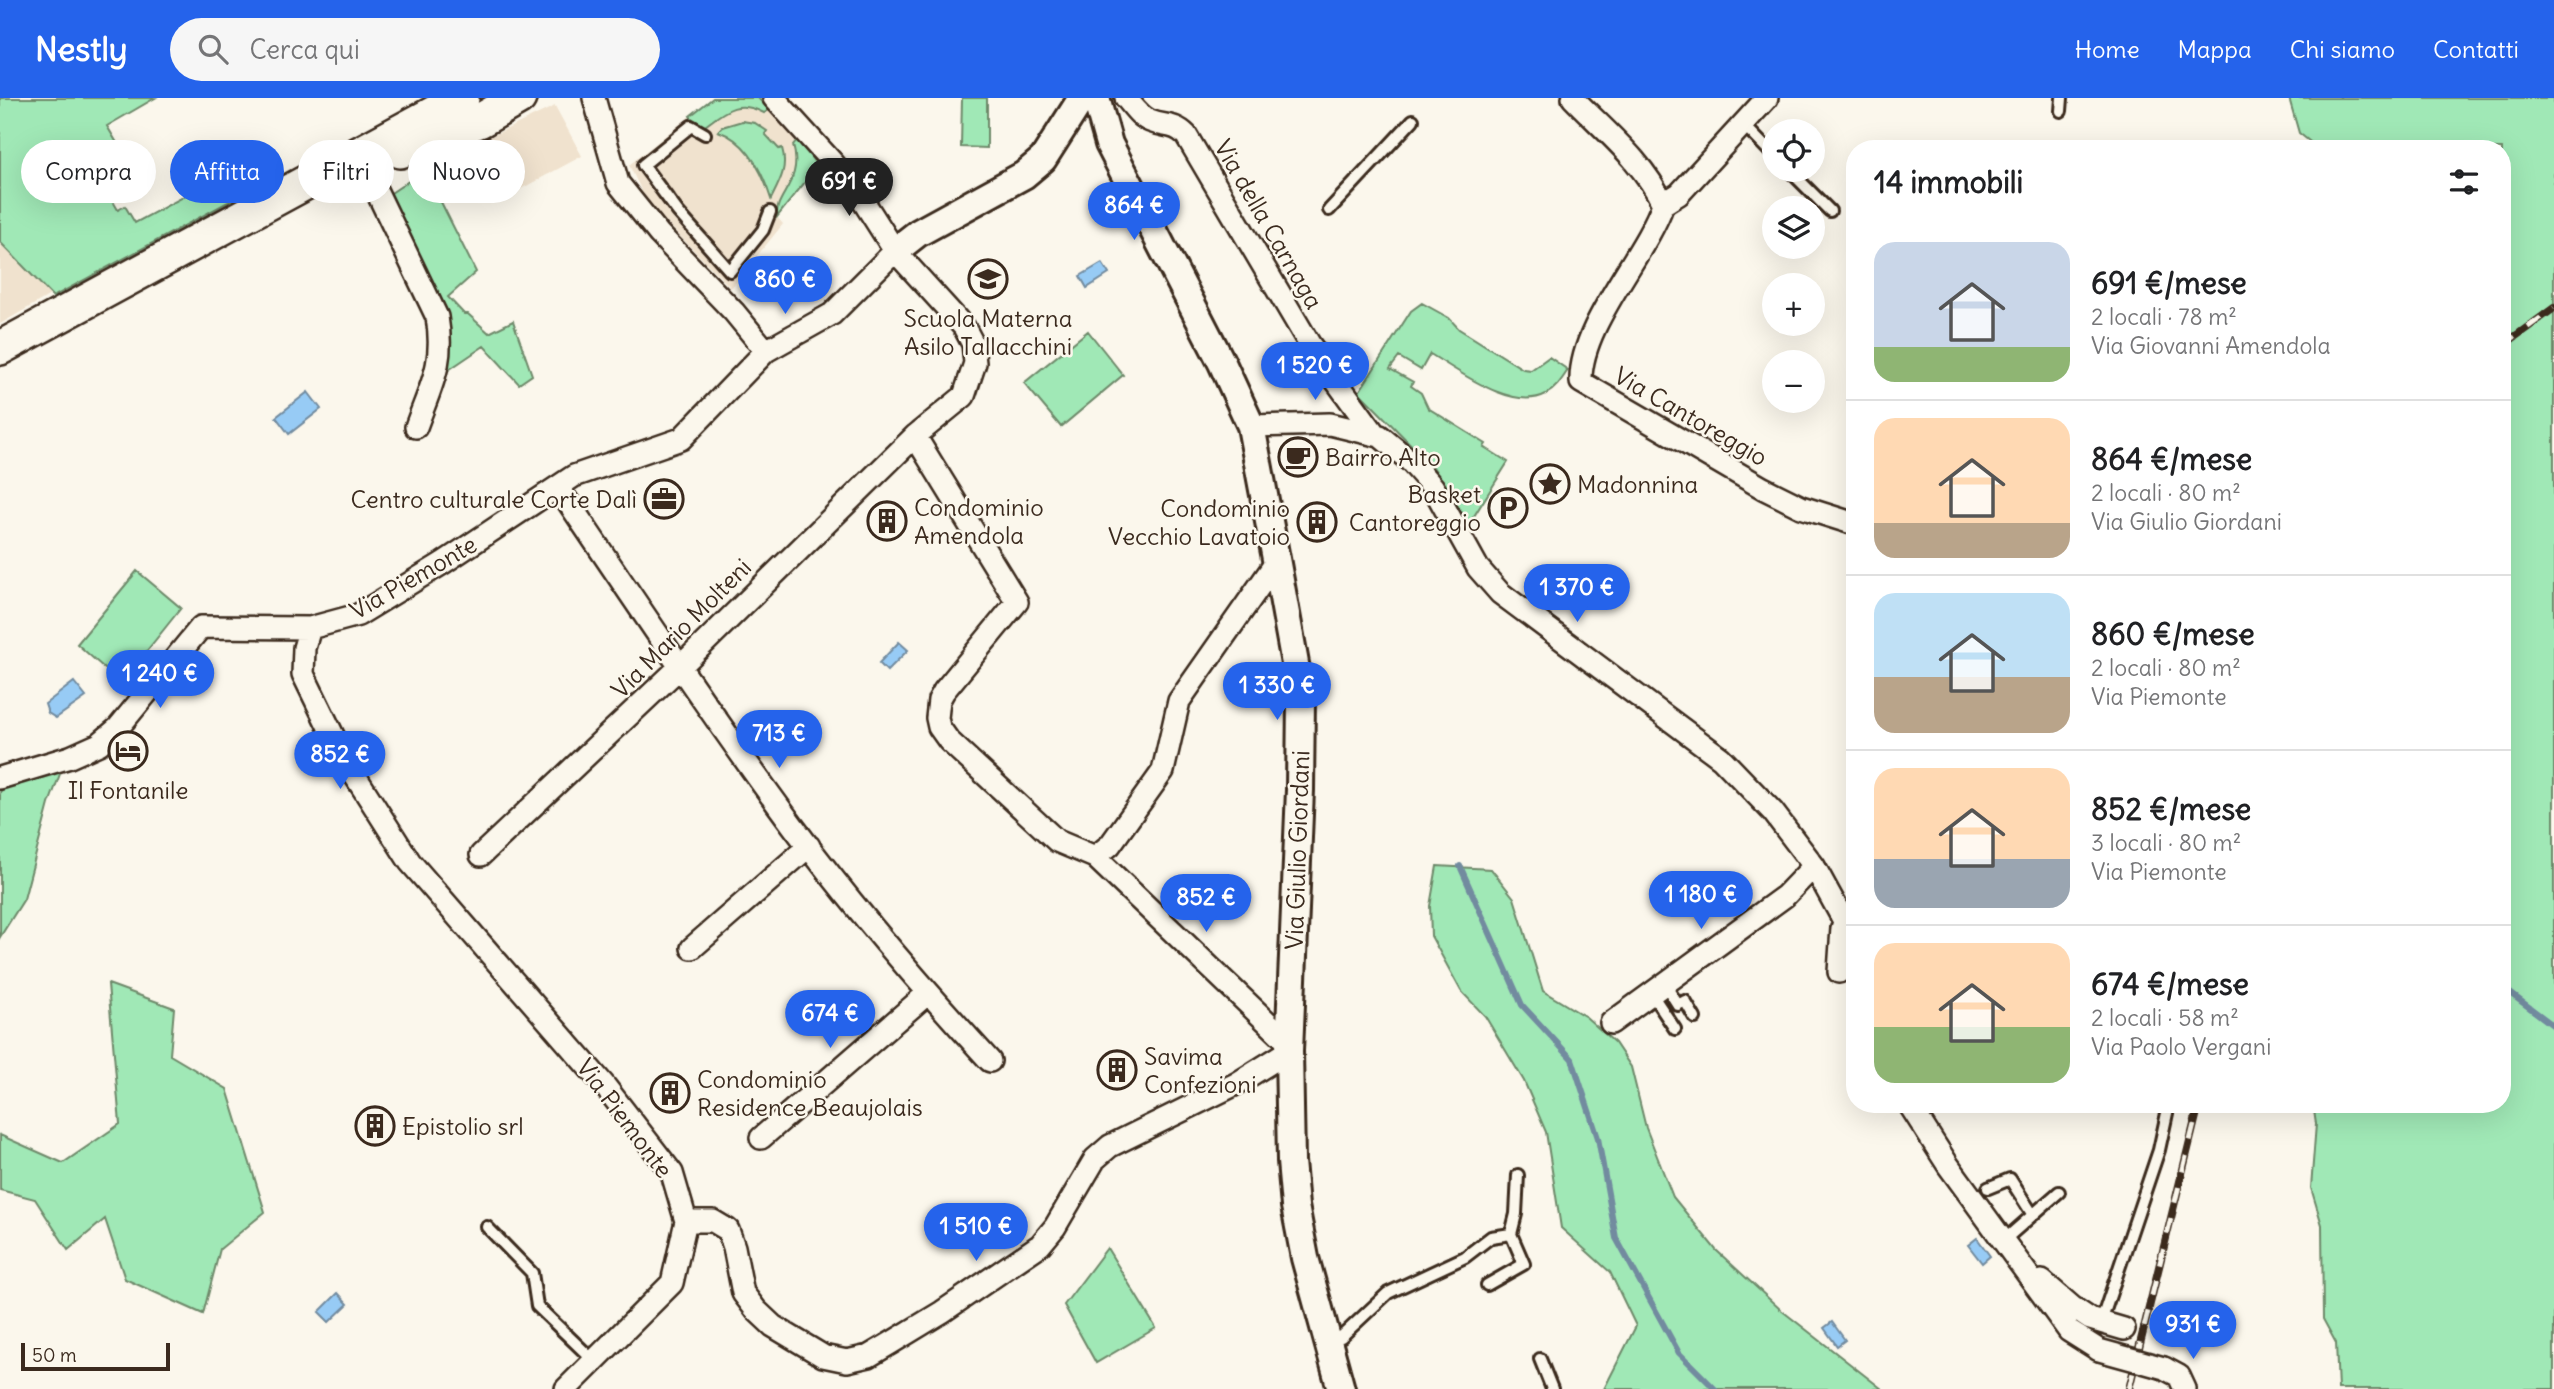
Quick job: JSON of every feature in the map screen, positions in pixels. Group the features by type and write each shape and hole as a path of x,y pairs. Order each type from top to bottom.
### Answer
{"main road":[{"path":"284,195 461,98"},
{"path":"394,153 481,120 519,98"},
{"path":"0,348 268,203"}],"street":[{"path":"594,98 618,183 659,234 734,312 766,351"},
{"name":"Via Mario Molteni","path":"481,855 680,667 915,436 964,396 975,363 973,344 964,327 895,251 860,196 813,138 774,98"},
{"name":"Via della Carnaga","path":"1126,98 1141,116 1150,121 1178,127 1186,135 1310,345 1374,433 1410,461 1433,487 1478,568 1500,593 1724,754 1814,866 1846,928"},
{"path":"1573,98 1635,162 1655,186 1663,204 1679,194 1768,98"},
{"name":"Via Giulio Giordani","path":"1106,104 1109,144 1222,363 1251,426 1277,561 1301,697 1300,790 1289,1047 1290,1152 1295,1206 1305,1258 1341,1389"},
{"name":"Via Piemonte","path":"566,1389 673,1283 685,1221 672,1172 604,1086 410,862 345,760 303,674 304,648 310,628 358,615 443,563 574,476 681,439 766,351 832,314 895,251 918,233 1024,175 1043,159 1077,106"},
{"name":"Via Giulio Giordani","path":"1077,106 1124,172"},
{"path":"382,203 437,317 441,340 439,365 416,427"},
{"name":"Via Cantoreggio","path":"1663,204 1589,342 1581,370 1581,382 1801,508 1846,521"},
{"name":"Via della Carnaga","path":"1251,426 1330,424 1374,433"},
{"path":"685,1221 713,1222 728,1230 743,1293 773,1326 823,1356 847,1361 869,1356 942,1312 1040,1245 1063,1215 1095,1159 1110,1146 1236,1084 1289,1047 1095,857 1057,841 949,741 939,727 937,710 944,691 1017,602 915,436"},
{"path":"558,486 680,667 809,846 928,993 990,1061"},
{"path":"1095,857 1110,845 1163,771 1179,701 1277,561"},
{"path":"0,778 70,757 99,744 118,728 201,627 310,628"},
{"path":"692,948 809,846"},
{"path":"1611,1023 1785,896 1814,866"},
{"path":"1839,972 1843,919"},
{"path":"761,1138 928,993"},
{"path":"1915,1113 2002,1242 2069,1331 2093,1346 2164,1368 2179,1376 2185,1389"},
{"path":"2019,1263 2090,1319 2124,1329"},
{"path":"2093,1346 2101,1322"}],"lane":[{"path":"2061,111 2062,98"},
{"path":"1329,210 1413,120"},
{"path":"1743,124 1762,144"},
{"path":"705,134 691,126 643,165 678,212 730,271 762,230 770,212"},
{"path":"1801,182 1830,211"},
{"path":"1648,997 1678,1006 1685,1001 1695,1018"},
{"path":"1648,997 1675,1029"},
{"path":"2101,1322 2159,1150 2167,1113"},
{"path":"1488,1285 1524,1264 1511,1234 1517,1214 1518,1175"},
{"path":"1988,1188 2010,1179 2034,1215"},
{"path":"2002,1242 2059,1192"},
{"path":"487,1227 532,1273 537,1307 594,1361"},
{"path":"1341,1336 1388,1293 1465,1257 1491,1237 1511,1234"},
{"path":"1540,1359 1552,1389"}],"shaded area":[{"path":"713,98 758,98 818,166 777,217 783,224 731,288 660,216 642,192 629,165"},
{"path":"555,106 582,156 525,187 525,140 483,140"},
{"path":"0,242 50,295 0,324"}],"green space":[{"path":"0,98 155,98 107,126 115,140 21,140 21,203 114,203 118,210 125,206 135,223 172,203 226,203 53,297 0,242"},
{"path":"713,98 758,98 769,110 764,113 738,107 717,117 701,129 690,116"},
{"path":"962,98 987,98 987,148 961,147"},
{"path":"2289,98 2554,98 2554,1389 2338,1389 2336,1343 2323,1319 2322,1225 2311,1188 2316,1124 2314,1113 2511,1113 2511,140 2308,140 2299,133"},
{"path":"742,121 755,123 767,131 765,134 779,149 782,148 784,168 771,199 758,167 745,149 718,131 722,127"},
{"path":"797,140 818,166 777,217 777,209 795,169 793,145"},
{"path":"408,181 408,203 442,203 476,272 448,297 464,314 468,314 489,333 513,321 532,375 519,384 484,346 447,371 451,335 436,292 388,203 394,203 394,191"},
{"path":"1422,303 1449,318 1459,329 1523,369 1531,370 1549,357 1568,370 1546,394 1518,398 1502,394 1470,379 1430,354 1421,370 1399,357 1390,369 1413,382 1411,386 1421,393 1428,408 1486,444 1484,447 1508,462 1469,524 1433,467 1359,392 1411,311"},
{"path":"1088,331 1123,375 1061,427 1024,383"},
{"path":"137,571 181,608 121,683 77,644"},
{"path":"58,771 60,774 49,804 24,899 0,937 0,792 5,786"},
{"path":"1437,866 1491,869 1514,898 1543,991 1586,1017 1615,1043 1631,1067 1646,1128 1673,1197 1716,1250 1781,1310 1882,1389 1604,1389 1636,1326 1610,1272 1561,1228 1546,1132 1524,1081 1485,1016 1461,991 1431,936 1430,906"},
{"path":"108,984 174,1008 170,1055 227,1089 265,1212 220,1249 203,1314 125,1279 105,1219 68,1250 35,1199 0,1190 0,1135 63,1163 120,1124"},
{"path":"1107,1248 1156,1328 1096,1363 1064,1305"}],"water":[{"path":"1102,263 1109,274 1087,288 1080,276"},
{"path":"308,392 321,409 289,434 276,417"},
{"path":"899,642 908,650 887,671 879,663"},
{"path":"74,682 86,697 56,718 48,713 45,704"},
{"path":"1977,1238 1990,1256 1982,1263 1968,1245"},
{"path":"338,1293 348,1304 329,1322 319,1312"},
{"path":"1832,1322 1845,1340 1837,1346 1824,1328"}],"waterway":[{"path":"1460,866 1522,1005 1572,1059 1598,1138 1616,1238 1679,1353 1715,1389"},
{"path":"2511,994 2554,1026"}],"railway":[{"path":"2511,339 2554,308"},
{"path":"2129,1389 2197,1113"}],"place":[{"name":"Scuola Materna Asilo Tallacchini","path":"988,279"},
{"name":"Bairro Alto","path":"1298,457"},
{"name":"Madonnina","path":"1550,484"},
{"name":"Centro culturale Corte Dalì","path":"664,499"},
{"name":"Basket Cantoreggio","path":"1508,508"},
{"name":"Condominio Amendola","path":"887,521"},
{"name":"Condominio Vecchio Lavatoio","path":"1317,522"},
{"name":"Il Fontanile","path":"128,751"},
{"name":"Savima Confezioni","path":"1117,1070"},
{"name":"Condominio Residence Beaujolais","path":"670,1093"},
{"name":"Epistolio srl","path":"375,1126"}]}
